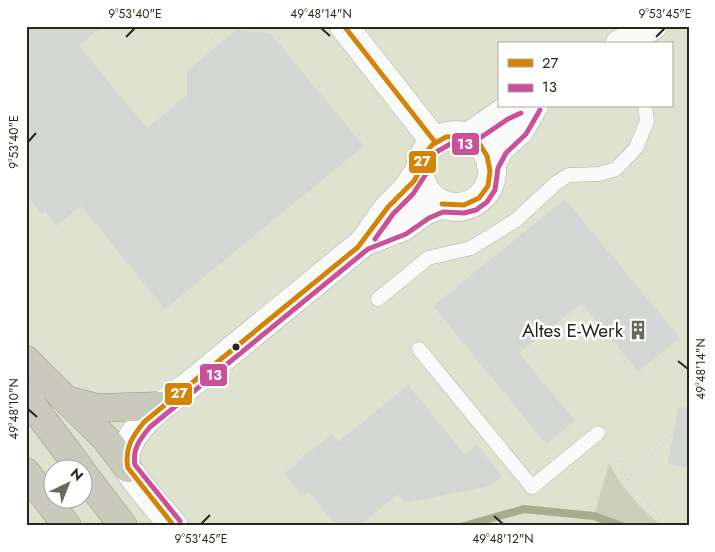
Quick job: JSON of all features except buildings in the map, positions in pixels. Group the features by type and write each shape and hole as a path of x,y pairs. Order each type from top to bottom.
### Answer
{"highway":[{"path":"26,360 106,439 128,468"},
{"path":"26,396 74,460"},
{"path":"67,400 98,408 160,406"},
{"path":"28,474 55,526"},
{"path":"28,474 67,526"},
{"path":"92,485 122,526"}],"street":[{"path":"344,26 435,142"},
{"path":"623,42 653,26"},
{"path":"468,138 504,112 513,108"},
{"path":"364,242 403,227 425,211 442,204 463,206 474,203 488,187 491,166 500,148 520,130 533,108"},
{"path":"174,526 128,468 126,455 131,442 160,406 364,242 387,209 407,189 420,170 425,154 435,142 451,135 468,138 483,147 491,166"},
{"path":"420,170 421,180 426,190 442,204"}],"lane":[{"path":"378,299 428,258 471,248 516,220 556,183 569,175 599,174 616,169 636,148 647,121 645,108"},
{"path":"419,349 532,487 598,433"}],"path":[{"path":"202,26 236,68"},
{"path":"598,433 615,449 628,480 660,517 660,526"},
{"path":"628,480 673,433 689,434"},
{"path":"296,450 309,466"}],"green space":[{"path":"609,463 619,481 632,497 662,526 607,526 593,520"}],"waterway":[{"path":"464,526 524,509 594,516 622,526"}],"transit line":[{"name":"27","path":"344,26 435,142"},
{"name":"13","path":"180,521 135,465 136,449 150,427 368,249 406,234 429,218 443,212 464,213 476,210 487,202 495,190 498,168 506,153 526,134 540,110"},
{"name":"13","path":"375,239 393,214 413,194 426,174 433,154 452,143 471,144 508,119 521,113"},
{"name":"27","path":"174,526 128,468 128,449 144,422 358,247 388,207 414,181 420,170 424,155 432,145 446,137 465,136 479,143 487,156 490,171 488,186 479,198 464,205 442,204"}],"place":[{"name":"Altes E-Werk","path":"638,330"}]}
